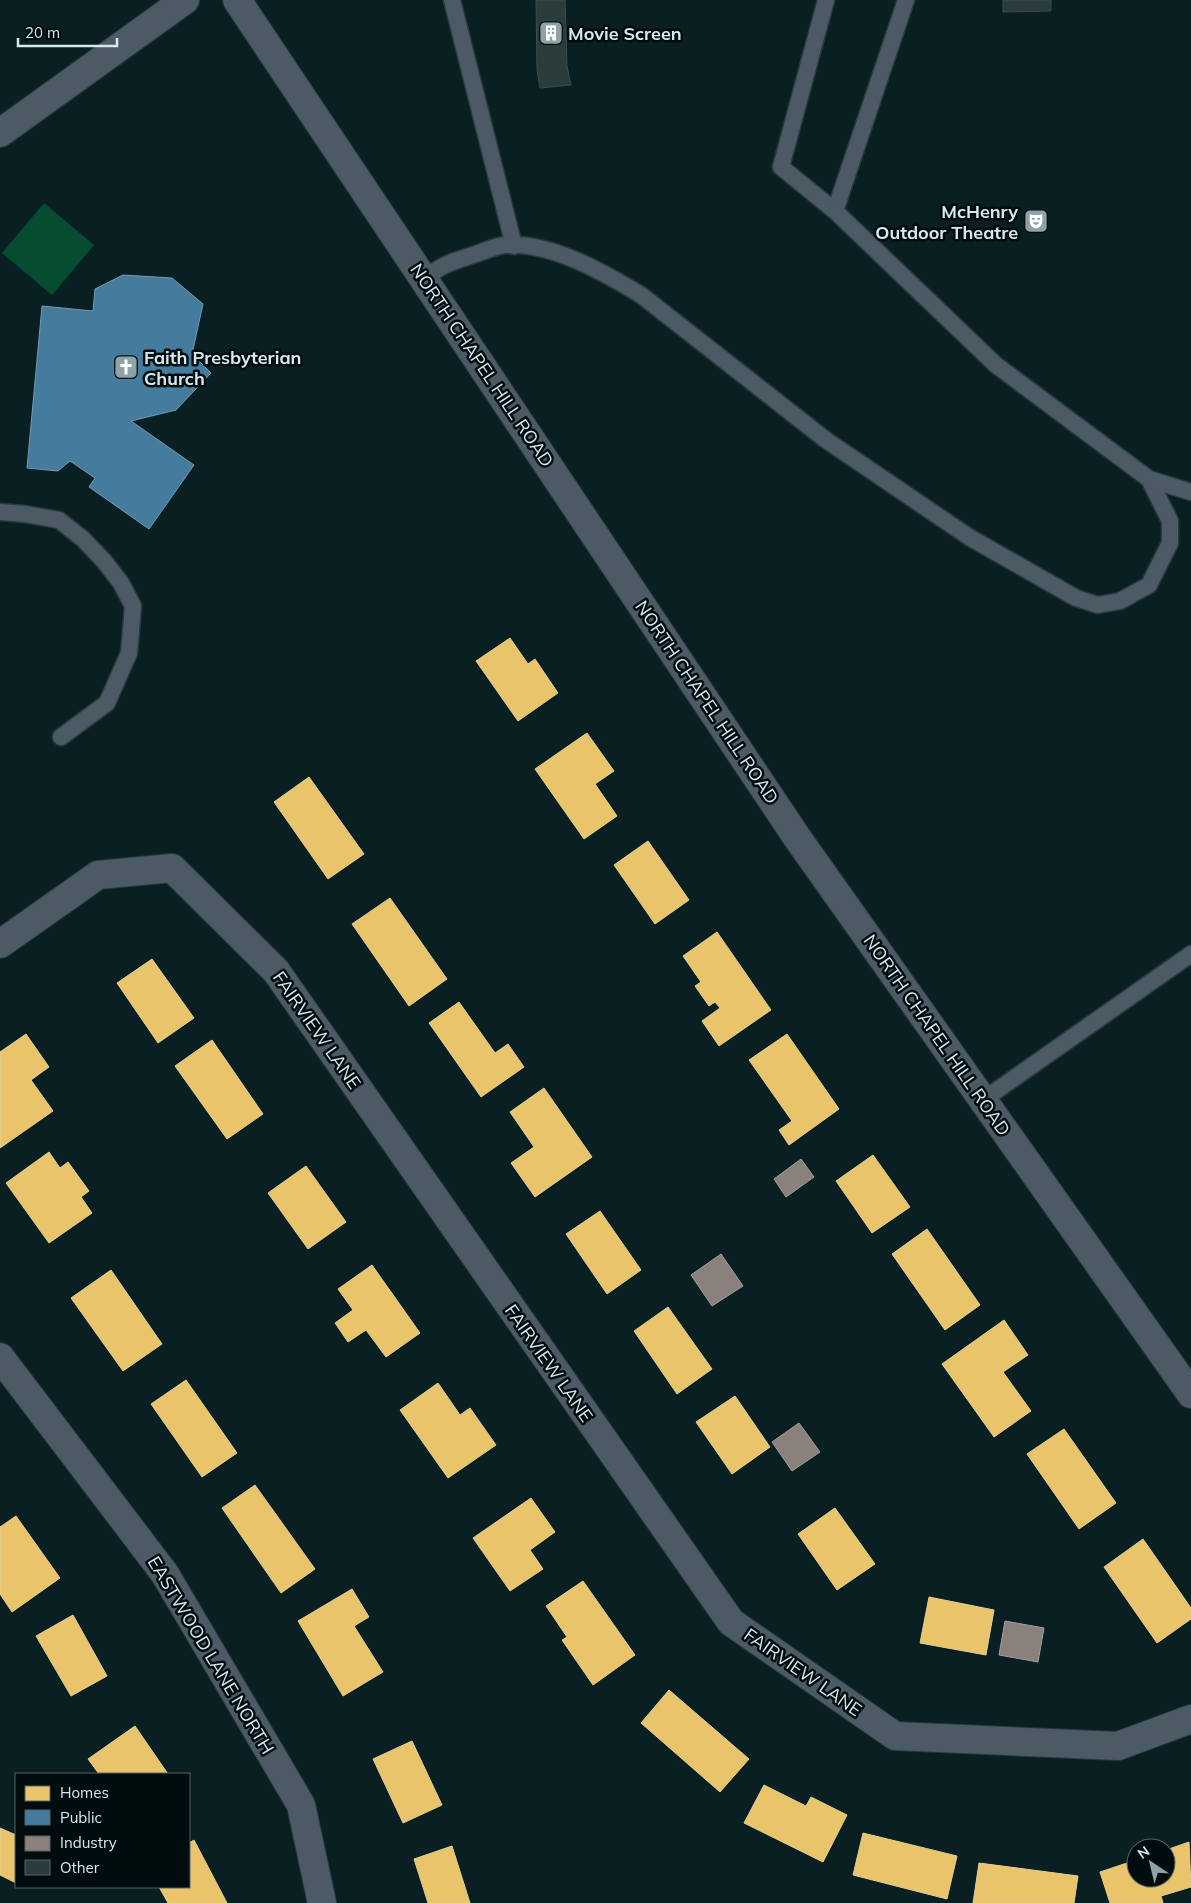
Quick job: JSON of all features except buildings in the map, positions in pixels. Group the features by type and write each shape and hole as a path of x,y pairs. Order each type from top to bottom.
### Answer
{"street":[{"path":"0,134 185,0"},
{"name":"NORTH CHAPEL HILL ROAD","path":"237,0 796,836 1191,1394"},
{"name":"FAIRVIEW LANE","path":"0,944 98,875 172,868 276,971 731,1622 895,1736 1118,1746 1191,1719"},
{"name":"EASTWOOD LANE NORTH","path":"0,1357 170,1582 300,1805 322,1903"}],"lane":[{"path":"452,0 514,246"},
{"path":"826,0 781,167 835,212 996,365 1149,479 1191,492"},
{"path":"835,212 906,0"},
{"path":"424,279 443,264 504,245 538,248 610,276 633,291 826,440 969,538 1076,598 1098,605 1120,601 1149,585 1170,543 1170,521 1149,479"},
{"path":"0,512 59,520 83,539 104,561 122,583 133,606 129,653 107,702 61,737"},
{"path":"983,1100 1191,954"}],"green space":[{"path":"44,203 94,245 52,295 2,253"}],"place":[{"name":"Movie Screen","path":"551,33"},
{"name":"McHenry Outdoor Theatre","path":"1036,221"},
{"name":"Faith Presbyterian Church","path":"126,367"}]}
